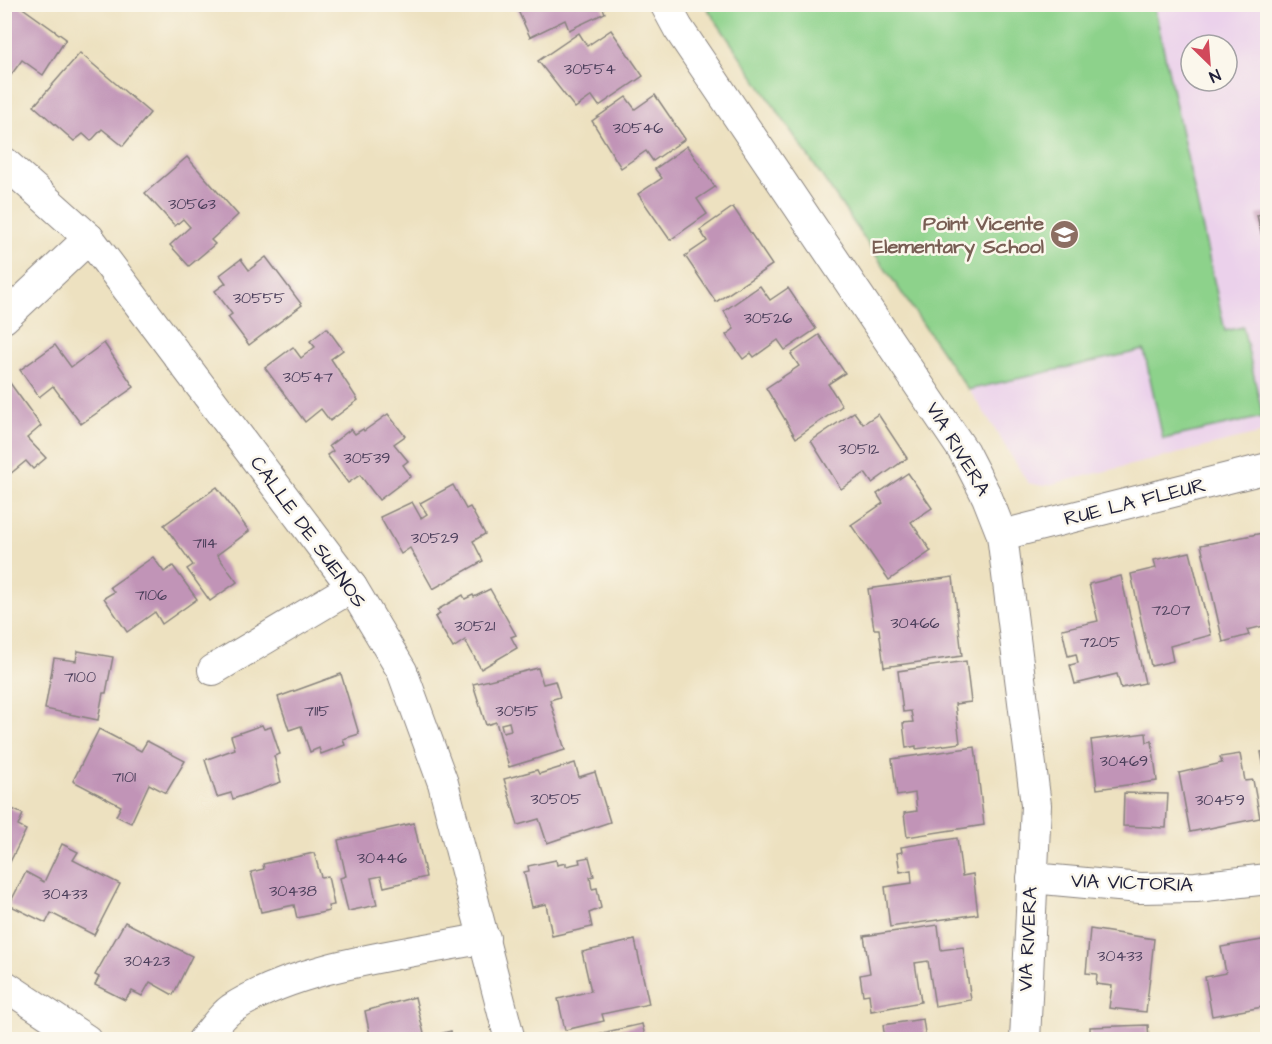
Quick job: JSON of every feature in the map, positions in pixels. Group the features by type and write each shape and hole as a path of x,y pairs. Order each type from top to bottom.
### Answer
{"street":[{"name":"VIA RIVERA","path":"665,4 678,28 964,452 987,497 1002,535 1036,805 1025,1040"},
{"name":"CALLE DE SUENOS","path":"4,162 88,238 352,587 402,671 443,783 510,1040"},
{"path":"4,318 88,238"},
{"name":"RUE LA FLEUR","path":"1002,535 1268,468"},
{"path":"213,670 352,587"},
{"name":"VIA VICTORIA","path":"1032,878 1140,888 1196,887 1268,879"},
{"path":"203,1040 229,1010 265,991 312,973 485,938"},
{"path":"4,985 87,1040"}],"shaded area":[{"name":"Point Vicente Elementary School","path":"705,5 1267,5 1267,432 1044,486 1028,483 986,415"}],"green space":[{"name":"Point Vicente Elementary School","path":"705,5 1154,5 1225,331 1243,327 1263,417 1163,439 1144,350 968,390"}],"building":[{"path":"4,4 17,4 66,39 43,75 22,60 11,75 4,71"},
{"path":"515,4 601,4 605,13 569,30 565,20 530,37"},
{"path":"611,30 643,76 599,106 592,96 575,108 538,61 579,33 587,46"},
{"path":"80,53 150,113 123,146 102,129 91,141 83,134 74,141 34,106"},
{"path":"655,95 685,139 653,161 646,151 621,168 592,121 626,97 635,109"},
{"path":"687,146 715,187 697,199 707,214 670,240 638,194 662,178 655,169"},
{"path":"187,157 238,215 211,240 215,244 189,266 170,245 190,227 183,219 175,226 145,193"},
{"path":"733,207 772,265 716,302 685,256 707,241 700,230"},
{"path":"1268,213 1268,244 1264,245 1257,215"},
{"path":"266,257 302,305 249,345 228,317 232,314 215,291 226,283 220,275 241,259 249,270"},
{"path":"760,286 770,300 788,288 816,329 785,350 778,340 754,357 751,353 743,359 726,335 734,329 724,311"},
{"path":"327,328 343,350 331,359 358,400 330,421 321,409 305,422 265,368 293,347 301,358 315,347 310,341"},
{"path":"819,335 845,373 828,384 842,406 796,438 766,388 799,366 791,354"},
{"path":"104,343 134,387 81,424 53,386 39,397 20,370 55,345 71,367"},
{"path":"10,383 41,426 27,438 46,458 33,469 26,461 4,479 4,388"},
{"path":"854,412 863,424 878,414 907,458 872,483 865,473 841,489 811,441"},
{"path":"388,414 405,436 394,444 408,461 403,465 411,476 379,500 360,475 348,483 327,455 333,451 329,446 351,429 355,434 363,429 364,431"},
{"path":"908,473 932,508 911,522 931,551 889,580 851,525 883,503 877,494"},
{"path":"453,485 466,509 470,507 485,534 473,541 483,561 433,589 410,548 401,554 380,517 412,502 421,518 427,514 420,503"},
{"path":"217,487 249,531 217,555 237,582 210,601 187,569 193,565 164,525"},
{"path":"1268,532 1268,625 1247,630 1249,635 1223,642 1201,545"},
{"path":"1190,552 1211,635 1170,646 1173,661 1151,666 1131,574 1156,568 1154,560"},
{"path":"153,557 164,572 173,566 197,599 162,624 155,612 127,632 104,598 114,592 110,587"},
{"path":"1121,576 1145,683 1121,688 1117,674 1075,684 1070,665 1078,663 1076,654 1068,656 1062,629 1098,621 1089,584"},
{"path":"953,577 962,656 884,667 879,629 874,629 868,589"},
{"path":"490,589 516,635 511,637 517,648 481,669 465,640 453,648 435,617 440,614 437,610 463,595 465,599 473,595 474,597"},
{"path":"78,651 113,657 98,720 45,709 54,658 76,661"},
{"path":"966,661 971,702 955,704 960,743 916,749 916,746 906,748 903,723 913,722 911,711 903,712 898,671"},
{"path":"538,668 543,684 555,681 560,697 550,700 565,750 509,767 496,722 486,725 473,684","holes":["509,722 511,730 503,732 501,724"]},
{"path":"341,674 359,734 343,739 345,745 321,754 319,748 310,752 301,726 289,730 278,697"},
{"path":"262,725 264,729 271,727 280,754 274,756 281,782 233,799 231,793 217,797 205,760 235,749 231,736"},
{"path":"99,729 141,751 147,741 185,761 166,793 149,784 131,823 116,816 121,806 73,781"},
{"path":"1146,733 1147,742 1152,741 1157,781 1097,789 1091,740"},
{"path":"975,747 984,825 907,837 904,813 917,811 915,793 897,796 892,759"},
{"path":"1268,751 1268,778 1266,779 1261,752"},
{"path":"1240,754 1245,781 1253,780 1260,818 1190,832 1179,773 1222,763 1220,757"},
{"path":"575,763 579,777 595,772 610,822 547,843 539,819 518,825 504,779 537,770 539,774"},
{"path":"1124,793 1168,794 1166,828 1123,826"},
{"path":"4,805 23,814 18,826 26,830 4,874"},
{"path":"414,823 426,877 384,887 381,876 371,878 377,905 348,911 340,878 346,876 338,840"},
{"path":"957,838 962,876 973,874 978,914 890,927 885,887 912,883 911,870 900,872 897,853 902,852 901,847"},
{"path":"62,844 78,852 73,860 120,884 94,935 51,913 46,923 9,905 26,872 44,882"},
{"path":"314,853 321,877 328,876 334,905 328,906 329,911 297,918 294,905 261,912 251,872 264,869 263,864"},
{"path":"589,857 594,876 590,877 592,889 597,888 601,908 589,913 592,927 552,936 546,904 532,907 524,872 529,871 528,866 556,860 557,865 566,863 566,866 580,863 579,859"},
{"path":"125,922 192,956 173,995 150,982 142,996 132,991 125,1000 95,985 99,977 95,975"},
{"path":"938,925 941,950 963,947 971,1000 935,1006 928,961 915,963 921,1002 871,1011 869,994 863,995 860,975 870,973 864,936"},
{"path":"1090,929 1154,939 1146,1012 1109,1008 1112,986 1096,984 1097,974 1086,973"},
{"path":"1268,939 1268,1006 1212,1016 1205,977 1226,973 1221,947"},
{"path":"635,940 649,1004 602,1014 604,1021 565,1030 558,999 591,991 582,952"},
{"path":"415,997 425,1038 451,1031 453,1040 371,1040 365,1011"},
{"path":"923,1019 926,1040 885,1040 883,1025"},
{"path":"642,1024 646,1040 575,1040 575,1039"},
{"path":"1148,1025 1149,1040 1090,1040 1090,1027"}],"place":[{"name":"Point Vicente Elementary School","path":"1065,235"}]}
